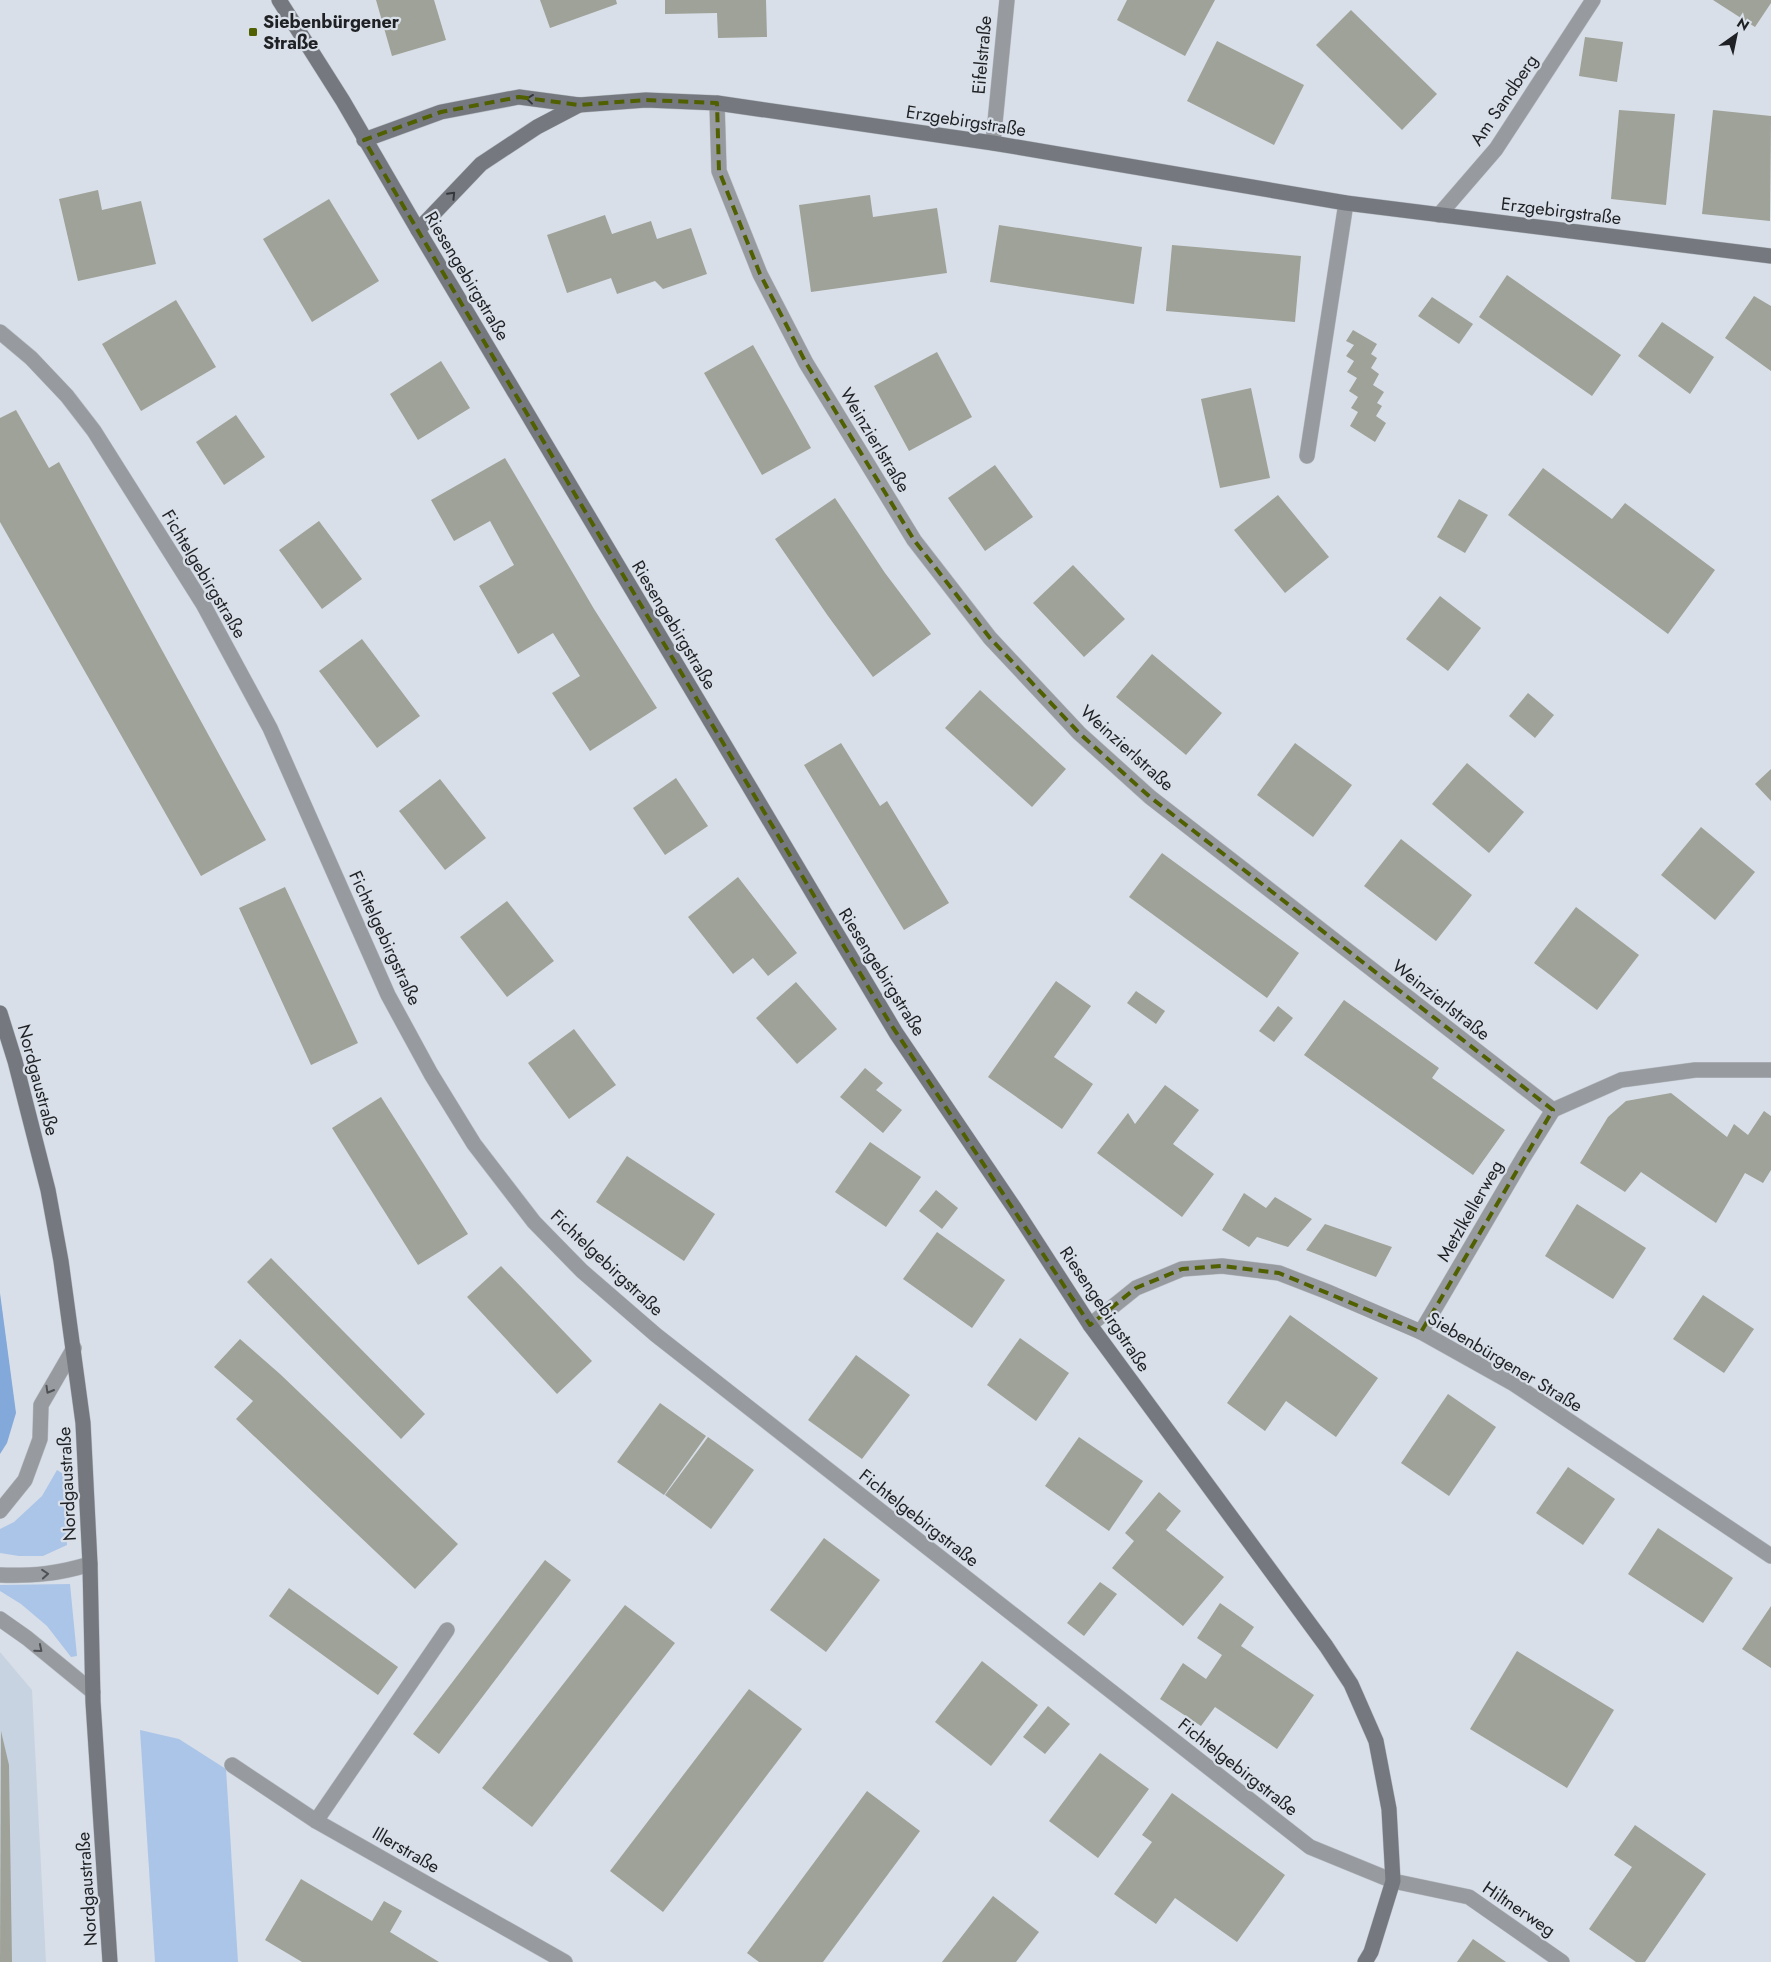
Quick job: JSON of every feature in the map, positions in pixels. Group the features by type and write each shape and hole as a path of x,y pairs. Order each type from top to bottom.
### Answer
{"street":[{"name":"Riesengebirgstraße","path":"279,0 343,101 364,140 896,1033 1028,1228 1090,1325 1326,1646 1351,1684 1376,1741 1389,1809 1394,1881 1371,1952 1365,1962"},
{"name":"Eifelstraße","path":"993,143 1006,0"},
{"name":"Am Sandberg","path":"1439,215 1496,149 1592,0"},
{"name":"Erzgebirgstraße","path":"364,140 441,112 519,97 579,105 646,100 717,103 993,143 1346,203 1771,256"},
{"name":"Weinzierlstraße","path":"717,103 719,171 760,274 806,363 914,540 990,638 1079,733 1150,797 1553,1110"},
{"name":"Erzgebirgstraße","path":"418,230 481,164 537,127 579,105"},
{"path":"1307,456 1346,203"},
{"name":"Fichtelgebirgstraße","path":"0,332 31,358 68,396 94,431 204,604 270,728 398,1013 430,1074 474,1144 534,1222 582,1271 656,1335 1310,1847 1394,1881"},
{"name":"Nordgaustraße","path":"0,1013 15,1061 48,1190 61,1261 83,1423 90,1564 93,1692 110,1962"},
{"path":"1553,1110 1621,1080 1695,1070 1771,1070"},
{"name":"Metzlkellerweg","path":"1421,1332 1553,1110"},
{"name":"Siebenbürgener Straße","path":"1090,1325 1136,1288 1182,1269 1222,1266 1279,1273 1421,1332 1514,1384 1771,1556"},
{"path":"0,1511 25,1480 40,1439 41,1405 74,1348"},
{"path":"0,1575 26,1576 64,1572 90,1564"},
{"path":"0,1619 27,1638 93,1692"},
{"path":"316,1821 447,1630"},
{"name":"Illerstraße","path":"232,1765 316,1821 565,1962"},
{"name":"Hiltnerweg","path":"1394,1881 1469,1897 1562,1962"}],"highlighted area":[{"path":"519,97 579,105 646,100 717,103 719,171 760,274 806,363 914,540 990,638 1079,733 1150,797 1553,1110 1421,1332 1279,1273 1222,1266 1182,1269 1136,1288 1090,1325 888,1020 364,140 441,112"}],"shaded area":[{"path":"0,1293 16,1413 7,1443 0,1454"},
{"path":"57,1470 65,1475 67,1545 43,1556 19,1556 0,1553 0,1529 14,1522 42,1496"},
{"path":"70,1584 77,1656 71,1657 47,1626 21,1604 0,1591 0,1585"},
{"path":"0,1652 32,1690 46,1962 0,1962"},
{"path":"140,1730 179,1739 226,1769 238,1962 155,1962"}],"building":[{"path":"376,0 434,0 446,40 392,56"},
{"path":"540,0 616,0 617,4 550,28"},
{"path":"665,0 766,0 767,37 718,38 717,13 665,14"},
{"path":"1127,0 1215,0 1185,56 1117,20"},
{"path":"1713,0 1771,0 1771,3 1755,27"},
{"path":"1351,10 1437,94 1402,130 1316,45"},
{"path":"1585,37 1623,42 1617,82 1579,76"},
{"path":"1217,41 1304,85 1274,145 1187,101"},
{"path":"1619,110 1675,114 1666,205 1611,199"},
{"path":"1713,110 1771,116 1770,221 1702,214"},
{"path":"98,190 102,210 141,201 156,264 78,281 59,199"},
{"path":"870,195 873,217 937,208 947,273 811,292 799,205"},
{"path":"329,199 379,281 312,322 263,239"},
{"path":"605,215 612,234 651,221 657,239 691,228 707,274 663,289 655,281 617,294 611,278 567,293 547,235"},
{"path":"999,225 1142,247 1134,304 990,282"},
{"path":"1172,245 1301,256 1295,322 1166,311"},
{"path":"1507,275 1621,355 1592,396 1479,317"},
{"path":"1754,296 1771,306 1771,371 1725,338"},
{"path":"1432,297 1473,324 1459,344 1418,316"},
{"path":"176,300 216,367 141,411 102,344"},
{"path":"1662,322 1714,357 1690,394 1638,356"},
{"path":"1353,330 1377,344 1371,354 1377,358 1371,368 1379,374 1373,385 1384,392 1377,403 1382,406 1376,416 1386,423 1375,442 1350,426 1358,412 1351,408 1358,397 1349,391 1357,378 1347,372 1354,361 1346,356 1354,345 1346,341"},
{"path":"753,345 811,448 762,475 704,373"},
{"path":"937,352 972,417 909,451 874,386"},
{"path":"441,361 470,408 418,440 390,394"},
{"path":"1251,388 1270,478 1220,488 1201,399"},
{"path":"16,410 49,468 59,462 266,840 201,876 0,522 0,418"},
{"path":"236,415 265,457 224,485 196,442"},
{"path":"505,458 594,609 657,708 590,751 552,693 580,676 553,633 518,654 479,586 514,565 490,521 454,541 431,500"},
{"path":"995,465 1033,517 985,551 948,498"},
{"path":"1543,468 1612,519 1625,503 1715,570 1668,634 1508,515"},
{"path":"1278,495 1329,557 1285,593 1234,530"},
{"path":"835,498 885,573 931,634 873,677 775,539"},
{"path":"1459,499 1488,515 1465,553 1437,537"},
{"path":"319,521 362,579 322,609 279,550"},
{"path":"1073,565 1125,619 1084,657 1033,603"},
{"path":"1440,596 1481,628 1448,671 1406,639"},
{"path":"362,639 420,716 377,748 319,671"},
{"path":"1152,654 1222,713 1186,755 1116,697"},
{"path":"980,690 1066,769 1032,807 945,728"},
{"path":"1528,693 1554,715 1535,738 1509,716"},
{"path":"841,743 880,806 887,801 949,903 904,930 804,765"},
{"path":"1295,743 1352,785 1313,837 1257,795"},
{"path":"1467,763 1524,812 1489,853 1432,804"},
{"path":"1771,769 1771,801 1755,784"},
{"path":"676,778 708,826 665,855 633,808"},
{"path":"440,779 486,838 445,870 399,811"},
{"path":"1701,827 1755,872 1715,920 1661,875"},
{"path":"1401,839 1472,895 1436,941 1364,886"},
{"path":"1162,853 1299,953 1267,998 1129,897"},
{"path":"738,877 797,953 768,976 753,958 733,974 688,917"},
{"path":"285,887 358,1043 311,1065 239,908"},
{"path":"507,901 554,961 507,997 460,937"},
{"path":"1576,907 1639,955 1597,1010 1534,963"},
{"path":"1056,981 1091,1006 1054,1057 1093,1084 1062,1129 988,1077"},
{"path":"796,982 837,1029 797,1064 756,1018"},
{"path":"1136,991 1165,1011 1156,1024 1127,1003"},
{"path":"1344,1000 1439,1068 1432,1078 1505,1130 1473,1175 1304,1055"},
{"path":"1278,1006 1293,1018 1274,1042 1259,1031"},
{"path":"574,1029 616,1085 569,1119 528,1063"},
{"path":"865,1068 883,1083 876,1090 902,1110 883,1133 840,1097"},
{"path":"1165,1085 1199,1110 1173,1144 1214,1174 1182,1217 1097,1153 1128,1113 1135,1124"},
{"path":"1671,1093 1727,1137 1734,1124 1748,1135 1764,1111 1771,1116 1771,1170 1763,1183 1745,1173 1716,1223 1641,1172 1625,1192 1580,1163 1608,1117 1626,1101"},
{"path":"381,1097 468,1234 418,1265 332,1128"},
{"path":"870,1142 921,1177 886,1227 835,1192"},
{"path":"627,1156 715,1214 684,1261 596,1202"},
{"path":"936,1190 958,1208 942,1229 919,1211"},
{"path":"1244,1193 1266,1208 1275,1197 1312,1219 1288,1247 1257,1237 1249,1247 1222,1230"},
{"path":"1577,1204 1646,1248 1613,1299 1545,1256"},
{"path":"1325,1224 1392,1247 1376,1277 1306,1250"},
{"path":"937,1232 1005,1280 972,1328 903,1279"},
{"path":"271,1258 425,1414 401,1439 247,1282"},
{"path":"501,1266 592,1361 557,1394 467,1297"},
{"path":"1703,1295 1754,1329 1724,1373 1673,1339"},
{"path":"1290,1315 1378,1378 1336,1437 1286,1401 1265,1431 1227,1403"},
{"path":"1020,1338 1069,1373 1036,1421 987,1385"},
{"path":"240,1339 280,1374 458,1544 415,1589 236,1419 253,1401 214,1367"},
{"path":"856,1355 910,1395 862,1459 808,1420"},
{"path":"1448,1394 1496,1427 1449,1496 1401,1463"},
{"path":"660,1403 706,1436 664,1495 617,1462"},
{"path":"708,1437 754,1470 711,1529 665,1495"},
{"path":"1079,1437 1143,1481 1109,1531 1045,1486"},
{"path":"1568,1467 1615,1499 1583,1545 1536,1513"},
{"path":"1159,1492 1181,1511 1166,1530 1224,1577 1183,1626 1112,1568 1134,1541 1125,1533"},
{"path":"1658,1528 1733,1578 1703,1623 1628,1574"},
{"path":"824,1538 880,1580 826,1652 770,1610"},
{"path":"545,1560 571,1580 439,1754 413,1734"},
{"path":"1100,1582 1117,1594 1084,1636 1067,1623"},
{"path":"289,1588 398,1667 378,1695 269,1616"},
{"path":"1220,1603 1254,1627 1241,1646 1314,1695 1277,1749 1215,1707 1201,1726 1160,1699 1183,1663 1206,1679 1222,1655 1197,1638"},
{"path":"625,1605 675,1643 532,1827 482,1788"},
{"path":"1771,1606 1771,1668 1742,1649"},
{"path":"1517,1651 1614,1710 1567,1788 1470,1729"},
{"path":"982,1661 1038,1705 991,1766 935,1722"},
{"path":"749,1689 802,1729 663,1912 610,1871"},
{"path":"1048,1706 1070,1724 1045,1754 1023,1737"},
{"path":"1,1731 9,1765 12,1962 0,1962"},
{"path":"1100,1753 1149,1789 1098,1858 1049,1821"},
{"path":"867,1791 920,1831 823,1962 759,1962 747,1953"},
{"path":"1172,1793 1285,1875 1237,1942 1175,1898 1156,1924 1114,1894 1152,1842 1142,1835"},
{"path":"1635,1825 1706,1874 1645,1962 1636,1962 1589,1929 1632,1867 1614,1855"},
{"path":"301,1879 372,1921 384,1901 402,1911 390,1932 439,1962 302,1962 265,1940"},
{"path":"993,1896 1039,1932 1016,1962 942,1962"},
{"path":"1473,1939 1506,1962 1457,1962"}],"place":[{"name":"Siebenbürgener Straße","path":"253,32"}]}
